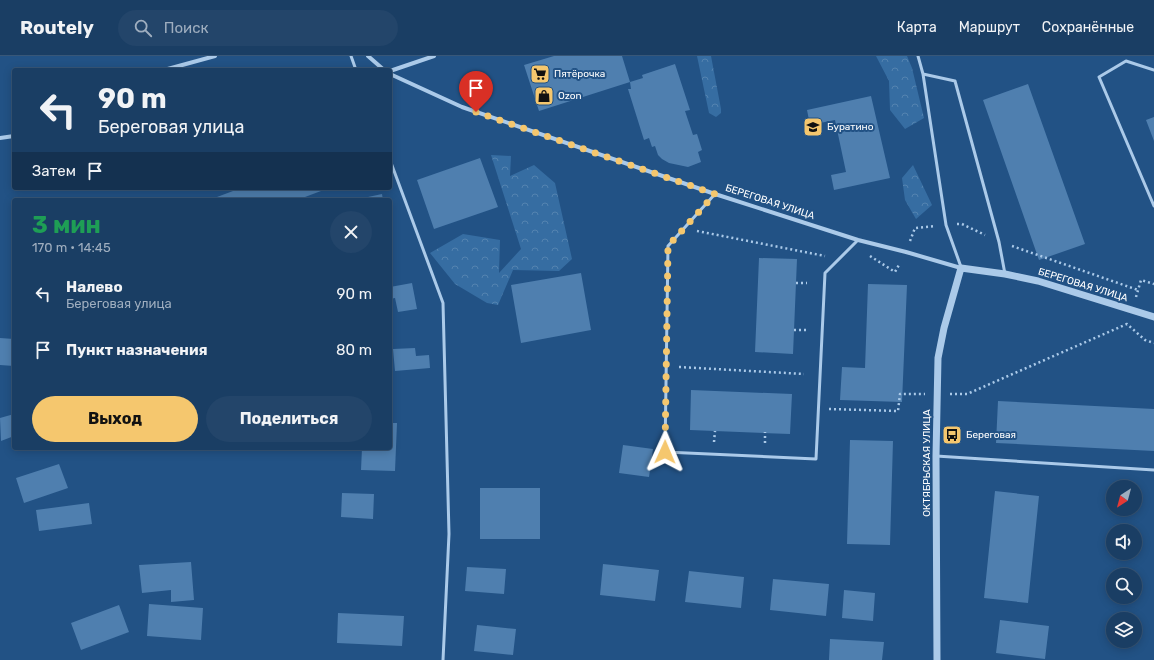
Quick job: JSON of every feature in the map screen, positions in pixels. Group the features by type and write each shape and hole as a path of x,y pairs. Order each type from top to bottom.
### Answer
{"street":[{"path":"171,68 216,56"},
{"path":"368,56 382,68"},
{"path":"392,70 434,56"},
{"name":"БЕРЕГОВАЯ УЛИЦА","path":"392,75 462,107 715,194 858,240 962,268 1005,274 1038,281 1154,317"},
{"path":"0,138 12,136"},
{"name":"ОКТЯБРЬСКАЯ УЛИЦА","path":"937,660 936,456 938,358 944,328 962,268"}],"lane":[{"path":"351,56 355,68"},
{"path":"918,56 923,74 946,225 962,268"},
{"path":"1154,70 1126,61 1100,77 1154,206"},
{"path":"923,74 955,81 999,242 1005,274"},
{"path":"392,165 443,303 449,534 443,660"},
{"path":"715,194 668,246 665,452 816,459 824,273 858,240"},
{"path":"936,456 1154,470"}],"path":[{"path":"852,246 895,272 906,252 915,228 962,224 999,242 1138,290"},
{"path":"684,228 839,259"},
{"path":"796,283 807,283"},
{"path":"818,409 898,411 900,394 967,394 1127,324 1145,340 1154,343"},
{"path":"794,330 806,330"},
{"path":"679,367 804,374"},
{"path":"714,442 715,430"},
{"path":"765,443 766,432"}],"green space":[{"path":"697,56 711,56 721,109 721,113 716,117 709,113"},
{"path":"876,56 907,56 912,68 924,118 905,129 890,110 889,81"},
{"path":"491,155 511,156 510,176 534,165 555,183 572,259 559,271 513,270 498,305 487,303 455,284 430,253 463,234 500,240 499,273 521,249"},
{"path":"913,165 932,205 916,219 905,200 902,178"}],"building":[{"path":"554,56 622,56 630,82 539,111 524,65"},
{"path":"675,64 690,110 685,111 693,135 697,134 702,150 698,152 701,162 688,167 669,163 662,159 658,155 655,146 652,147 649,138 644,140 628,89 631,89 630,82 643,78 642,75"},
{"path":"1028,84 1085,244 1039,260 983,100"},
{"path":"871,96 890,178 834,190 831,175 846,172 835,120 810,125 807,110"},
{"path":"1154,117 1154,141 1146,120"},
{"path":"480,158 498,207 434,229 417,180"},
{"path":"236,190 321,191 302,198 214,198"},
{"path":"382,194 383,198 368,198"},
{"path":"759,258 797,259 793,354 755,352"},
{"path":"581,273 591,330 521,343 511,285"},
{"path":"412,283 417,309 398,312 395,298 392,299 392,287"},
{"path":"868,284 907,285 902,402 840,400 842,367 865,368"},
{"path":"0,338 12,339 12,366 0,365"},
{"path":"415,348 416,356 429,355 430,368 395,371 393,349"},
{"path":"691,390 792,394 790,434 690,430"},
{"path":"998,401 1154,409 1154,451 996,443"},
{"path":"12,415 12,437 1,441 0,418"},
{"path":"392,423 397,423 395,471 361,470 362,450 392,450"},
{"path":"850,440 893,441 890,545 847,544"},
{"path":"623,445 653,449 649,477 619,473"},
{"path":"59,464 68,488 24,503 16,478"},
{"path":"480,488 540,488 540,539 480,539"},
{"path":"995,491 1039,496 1028,603 984,598"},
{"path":"342,493 374,494 373,519 341,517"},
{"path":"89,503 92,524 39,531 36,510"},
{"path":"191,562 194,600 171,602 171,590 142,593 139,565"},
{"path":"603,564 659,570 655,601 600,595"},
{"path":"467,567 506,569 504,594 465,591"},
{"path":"689,571 744,577 741,608 685,602"},
{"path":"773,579 829,584 826,616 770,610"},
{"path":"844,590 875,593 873,621 842,618"},
{"path":"149,604 203,608 201,640 147,636"},
{"path":"119,605 129,632 81,650 71,623"},
{"path":"338,613 404,616 402,646 337,643"},
{"path":"1000,620 1049,626 1045,659 996,653"},
{"path":"477,625 516,629 513,655 474,651"},
{"path":"830,639 884,642 882,660 829,660"}],"place":[{"name":"Пятёрочка","path":"540,74"},
{"name":"Ozon","path":"544,96"},
{"name":"Буратино","path":"813,127"},
{"name":"Береговая","path":"952,435"}],"route":[{"path":"476,112 715,194 668,246 665,452"}]}
